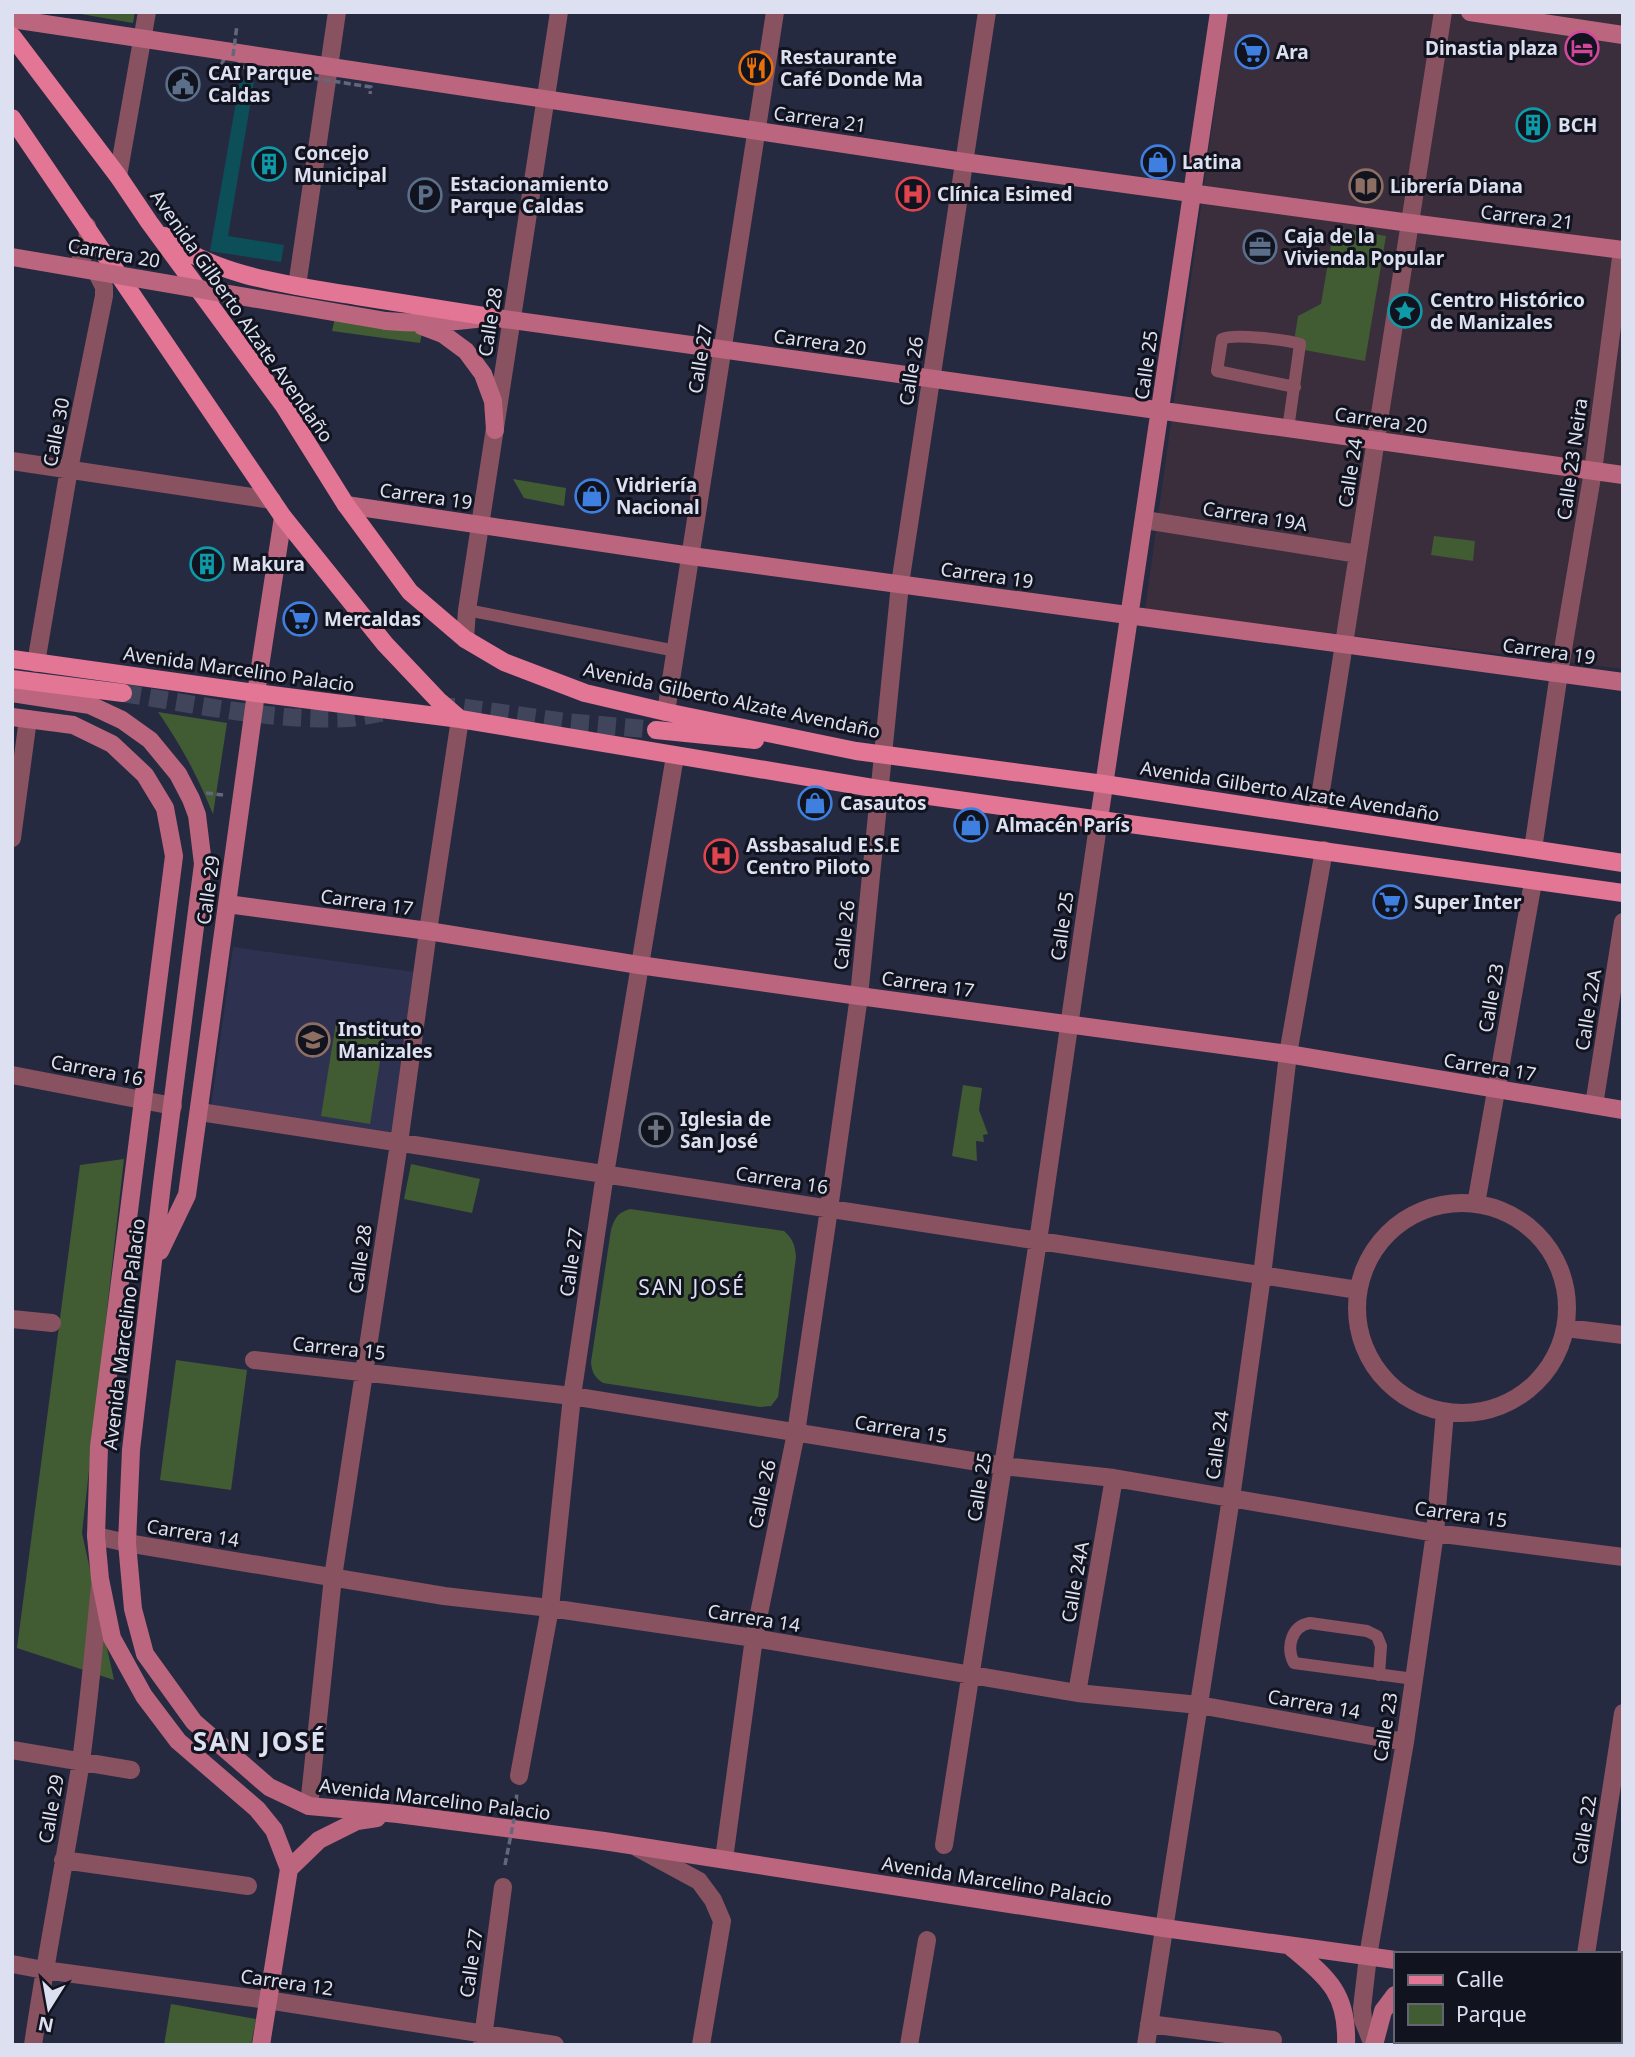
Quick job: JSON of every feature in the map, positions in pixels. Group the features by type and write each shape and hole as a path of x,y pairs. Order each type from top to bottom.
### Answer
{"main road":[{"name":"Calle 25","path":"1099,819 1219,12"},
{"path":"1470,12 1623,35"},
{"name":"Carrera 21","path":"18,20 964,162 1622,250"},
{"name":"Avenida Gilberto Alzate Avendaño","path":"12,36 118,176 284,406 346,505 410,592 465,639 504,662 585,693 856,751 1104,783 1623,863"},
{"path":"12,118 283,517 385,643 460,719 879,789 1623,893"},
{"path":"149,222 177,247 219,267 297,286 490,317"},
{"name":"Carrera 20","path":"12,255 386,321 416,324 453,323 490,317 1623,475"},
{"path":"416,324 443,334 466,351 483,374 493,401 495,430"},
{"name":"Carrera 19","path":"346,505 900,584 1623,682"},
{"name":"Calle 29","path":"154,1264 187,1195 283,517"},
{"name":"Avenida Marcelino Palacio","path":"12,659 460,719"},
{"name":"Avenida Marcelino Palacio","path":"12,679 123,693"},
{"name":"Avenida Marcelino Palacio","path":"12,693 90,705 122,720 150,740 178,774 197,815 203,864 131,1450 127,1543 133,1609 145,1654 194,1722 269,1787 309,1806 398,1814 634,1846 1164,1928 1394,1960"},
{"name":"Avenida Marcelino Palacio","path":"20,718 73,725 112,744 145,775 165,808 174,856 99,1447 96,1536 100,1579 112,1638 144,1696 178,1741 257,1809 274,1830 289,1869"},
{"path":"656,730 856,751"},
{"name":"Carrera 17","path":"227,904 428,931 639,965 1288,1054 1623,1110"},
{"path":"261,2045 289,1869 320,1839 357,1821 398,1814"},
{"path":"1289,1946 1320,1971 1341,2001 1346,2025 1346,2045"},
{"path":"1373,2045 1383,2011 1394,1996"}],"street":[{"path":"118,176 147,12"},
{"path":"297,286 337,12"},
{"name":"Calle 28","path":"465,639 467,610 559,12"},
{"name":"Calle 27","path":"666,712 775,12"},
{"name":"Calle 26","path":"724,1859 754,1638 796,1433 830,1209 859,996 900,584 987,12"},
{"name":"Calle 24","path":"1317,816 1443,12"},
{"path":"77,265 87,248 87,226"},
{"name":"Calle 23 Neira","path":"1559,673 1592,471 1622,250"},
{"name":"Carrera 20","path":"12,255 77,265"},
{"name":"Calle 30","path":"36,663 69,469 104,296 104,287 96,271 77,265"},
{"path":"12,461 272,500"},
{"name":"Carrera 19A","path":"1145,520 1358,554"},
{"path":"1533,849 1559,673"},
{"path":"12,838 20,718"},
{"name":"Calle 28","path":"309,1806 332,1577 365,1371 460,719"},
{"name":"Calle 27","path":"519,1776 550,1608 572,1396 605,1174 675,756"},
{"name":"Calle 25","path":"944,1845 1038,1241 1099,819"},
{"name":"Calle 24","path":"1146,2045 1231,1498 1262,1276 1288,1054 1324,850"},
{"name":"Calle 23","path":"1476,1204 1533,882"},
{"name":"Calle 22A","path":"1594,1105 1623,922"},
{"name":"Carrera 16","path":"12,1075 173,1105"},
{"name":"Carrera 16","path":"200,1112 1358,1290"},
{"path":"1444,1204 1476,1204 1509,1214 1537,1234 1557,1261 1567,1294 1566,1328 1558,1353 1543,1377 1523,1395 1499,1407 1472,1413 1445,1412 1406,1398 1376,1369 1359,1332 1358,1290 1368,1260 1387,1234 1413,1215 1444,1204"},
{"path":"12,1319 52,1323"},
{"path":"1566,1328 1623,1335"},
{"name":"Carrera 15","path":"254,1360 572,1396 1003,1466 1114,1478 1435,1533 1623,1557"},
{"name":"Calle 23","path":"1373,2045 1363,2020 1362,2008 1435,1533 1445,1412"},
{"name":"Calle 24A","path":"1077,1693 1114,1478"},
{"name":"Carrera 14","path":"96,1536 444,1596 550,1608 754,1638 1077,1693 1199,1705 1405,1742"},
{"name":"Calle 29","path":"33,2045 80,1763 90,1691 100,1579"},
{"name":"Calle 22","path":"1586,1952 1623,1713"},
{"path":"12,1750 131,1770"},
{"path":"634,1846 699,1881 713,1900 722,1922 701,2045"},
{"path":"63,1860 248,1886"},
{"name":"Calle 27","path":"482,2039 503,1886"},
{"path":"908,2045 927,1940"},
{"name":"Carrera 12","path":"12,1964 267,2000 482,2039 555,2045"},
{"path":"1149,2024 1273,2040"}],"lane":[{"path":"1288,429 1295,387 1299,343 1239,336 1223,339 1216,371 1295,387"},
{"path":"467,610 676,651"},
{"path":"1379,1675 1381,1646 1377,1636 1367,1631 1310,1623 1301,1625 1294,1632 1291,1654 1294,1663 1379,1675 1414,1679"}],"path":[{"path":"233,56 237,25"},
{"path":"240,67 371,87 370,94"},
{"path":"191,799 207,793 242,797"},
{"path":"505,1864 514,1814"}],"shaded area":[{"name":"Centro Histórico de Manizales","path":"1228,12 1623,12 1623,669 1145,610"},
{"path":"240,79 254,82 228,236 284,245 281,262 210,251"},
{"name":"Instituto Manizales","path":"233,947 414,972 392,1132 211,1107"}],"green space":[{"path":"69,12 135,12 133,23"},
{"path":"1334,227 1386,236 1365,361 1293,348 1298,316 1321,304"},
{"path":"337,309 424,322 420,343 332,331"},
{"path":"513,479 566,488 564,506 524,498"},
{"path":"1434,536 1475,541 1473,561 1431,555"},
{"path":"158,712 227,723 213,814 188,761"},
{"path":"336,1022 385,1030 370,1124 321,1116"},
{"path":"963,1085 982,1088 979,1110 988,1134 983,1135 984,1142 976,1141 977,1161 952,1156"},
{"path":"124,1159 82,1533 114,1680 17,1648 80,1165"},
{"path":"411,1164 480,1179 472,1213 404,1199"},
{"name":"SAN JOSÉ","path":"630,1209 784,1231 790,1237 796,1257 778,1397 771,1406 760,1407 603,1383 596,1376 591,1362 611,1230 617,1217"},
{"path":"176,1360 247,1370 231,1490 160,1480"},
{"path":"171,2004 256,2019 251,2045 164,2045"}],"tunnel":[{"path":"123,693 235,711 293,717 348,718 385,712"},
{"path":"437,707 459,707 566,722 656,730"}],"place":[{"name":"Dinastia plaza","path":"1582,48"},
{"name":"Ara","path":"1252,52"},
{"name":"Restaurante Café Donde Ma","path":"756,68"},
{"name":"CAI Parque Caldas","path":"183,84"},
{"name":"BCH","path":"1533,125"},
{"name":"Latina","path":"1158,162"},
{"name":"Concejo Municipal","path":"269,164"},
{"name":"Librería Diana","path":"1366,186"},
{"name":"Clínica Esimed","path":"913,194"},
{"name":"Estacionamiento Parque Caldas","path":"425,195"},
{"name":"Caja de la Vivienda Popular","path":"1260,247"},
{"name":"Centro Histórico de Manizales","path":"1405,311"},
{"name":"Vidriería Nacional","path":"592,496"},
{"name":"Makura","path":"207,564"},
{"name":"Mercaldas","path":"300,619"},
{"name":"Casautos","path":"815,803"},
{"name":"Almacén París","path":"971,825"},
{"name":"Assbasalud E.S.E Centro Piloto","path":"721,856"},
{"name":"Super Inter","path":"1390,902"},
{"name":"Instituto Manizales","path":"313,1040"},
{"name":"Iglesia de San José","path":"656,1130"}],"district":[{"name":"SAN JOSÉ","path":"692,1288"},
{"name":"SAN JOSÉ","path":"260,1742"}]}
